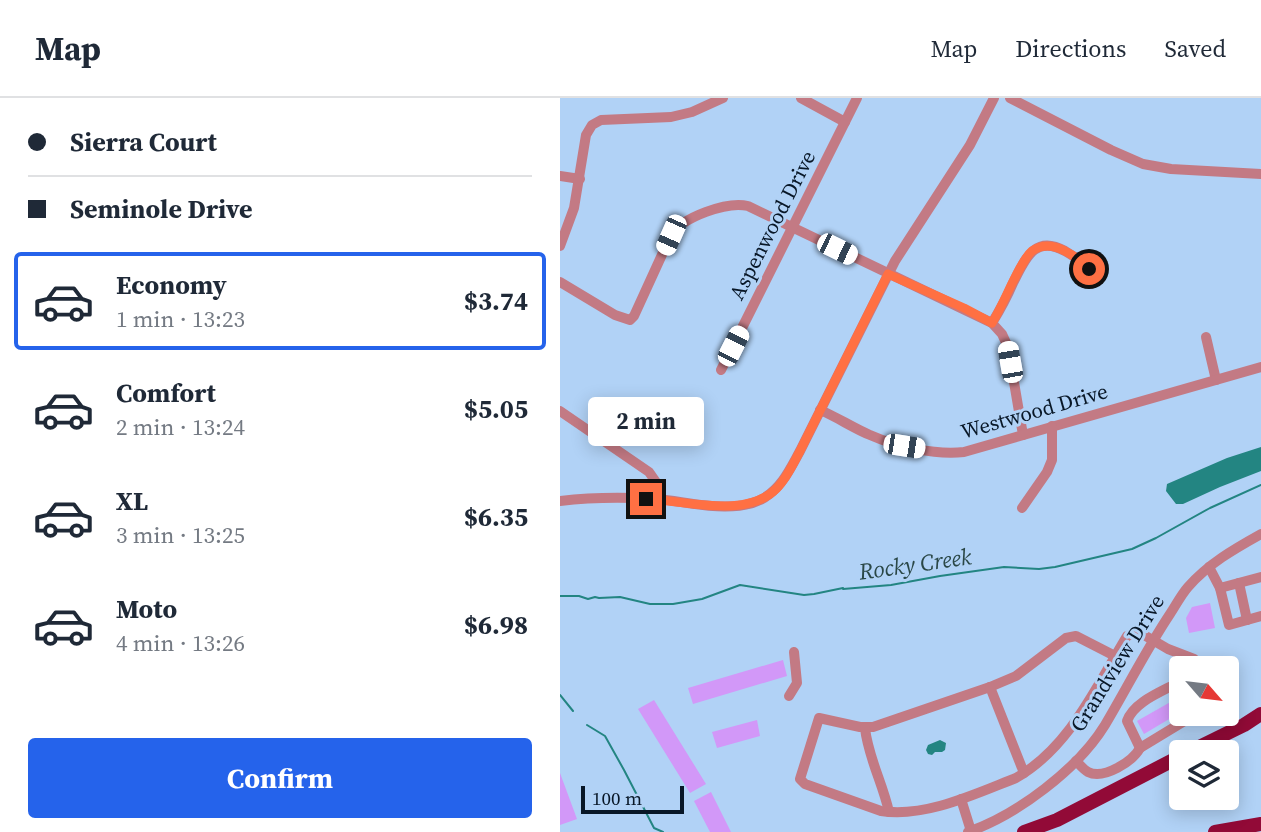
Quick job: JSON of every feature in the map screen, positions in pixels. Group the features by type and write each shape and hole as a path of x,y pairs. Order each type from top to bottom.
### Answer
{"highway":[{"path":"1213,740 1261,714"},
{"path":"1024,832 1058,820 1169,762"},
{"path":"1215,832 1261,824"}],"street":[{"path":"560,246 574,208 586,135 594,123 671,117 692,112 723,98"},
{"path":"801,98 845,122"},
{"name":"Aspenwood Drive","path":"721,370 857,98"},
{"path":"560,501 659,499 732,506 763,498 777,488 787,475 888,274 970,145 994,98"},
{"path":"1010,98 1143,164 1171,169 1261,174"},
{"path":"560,176 580,179"},
{"path":"560,282 615,316 630,320 635,316 671,235 685,221 724,206 748,206 992,323 1002,334 1007,347 1023,435"},
{"path":"992,323 1026,258 1038,248 1052,246 1066,251 1084,264 1093,278"},
{"path":"1206,337 1216,380"},
{"name":"Westwood Drive","path":"820,410 884,441 944,453 970,451 1261,367"},
{"path":"560,411 649,472 656,482 659,499"},
{"path":"1022,508 1047,472 1052,460 1052,426"},
{"name":"Grandview Drive","path":"970,832 1016,809 1046,788 1076,761 1103,728 1152,641 1188,588 1209,567 1261,534"},
{"path":"1209,567 1220,588 1229,625 1261,616"},
{"path":"1220,588 1261,577"},
{"path":"1239,583 1247,620"},
{"path":"1115,656 1076,636 1066,638 1016,676 873,727 865,728 819,718 800,779 805,784 881,811 906,813 961,799 1024,774 1061,739 1084,709 1127,636 1135,632 1144,635 1186,656"},
{"path":"789,696 797,683 794,652"},
{"path":"990,687 1024,774"},
{"path":"1140,748 1127,721 1129,715 1140,704 1169,688"},
{"path":"1076,761 1088,772 1100,775 1122,766 1137,755 1140,748 1176,726"},
{"path":"865,728 866,741 890,812"},
{"path":"961,799 970,832"}],"shaded area":[{"path":"1261,447 1261,471 1183,504 1176,504 1166,491 1167,484 1227,458"},
{"path":"940,740 946,743 945,750 928,754 928,745"}],"building":[{"path":"1210,603 1215,628 1189,633 1186,618 1192,607"},
{"path":"783,660 787,676 693,704 688,688"},
{"path":"654,700 706,784 690,793 638,709"},
{"path":"1169,703 1169,719 1144,734 1137,721"},
{"path":"757,720 760,736 717,748 712,732"},
{"path":"560,773 577,819 560,825"},
{"path":"711,792 731,832 710,832 694,801"}],"waterway":[{"name":"Rocky Creek","path":"560,596 588,599 620,597 650,604 673,604 702,599 740,585 804,595 843,588 891,585 1004,567 1055,567 1132,549 1261,485"},
{"path":"560,695 573,711"},
{"path":"587,725 605,736 654,828 663,832"}],"route":[{"path":"646,499 741,506 763,498 777,488 800,451 888,274 992,323 1026,258 1038,248 1056,246 1089,269"}]}
